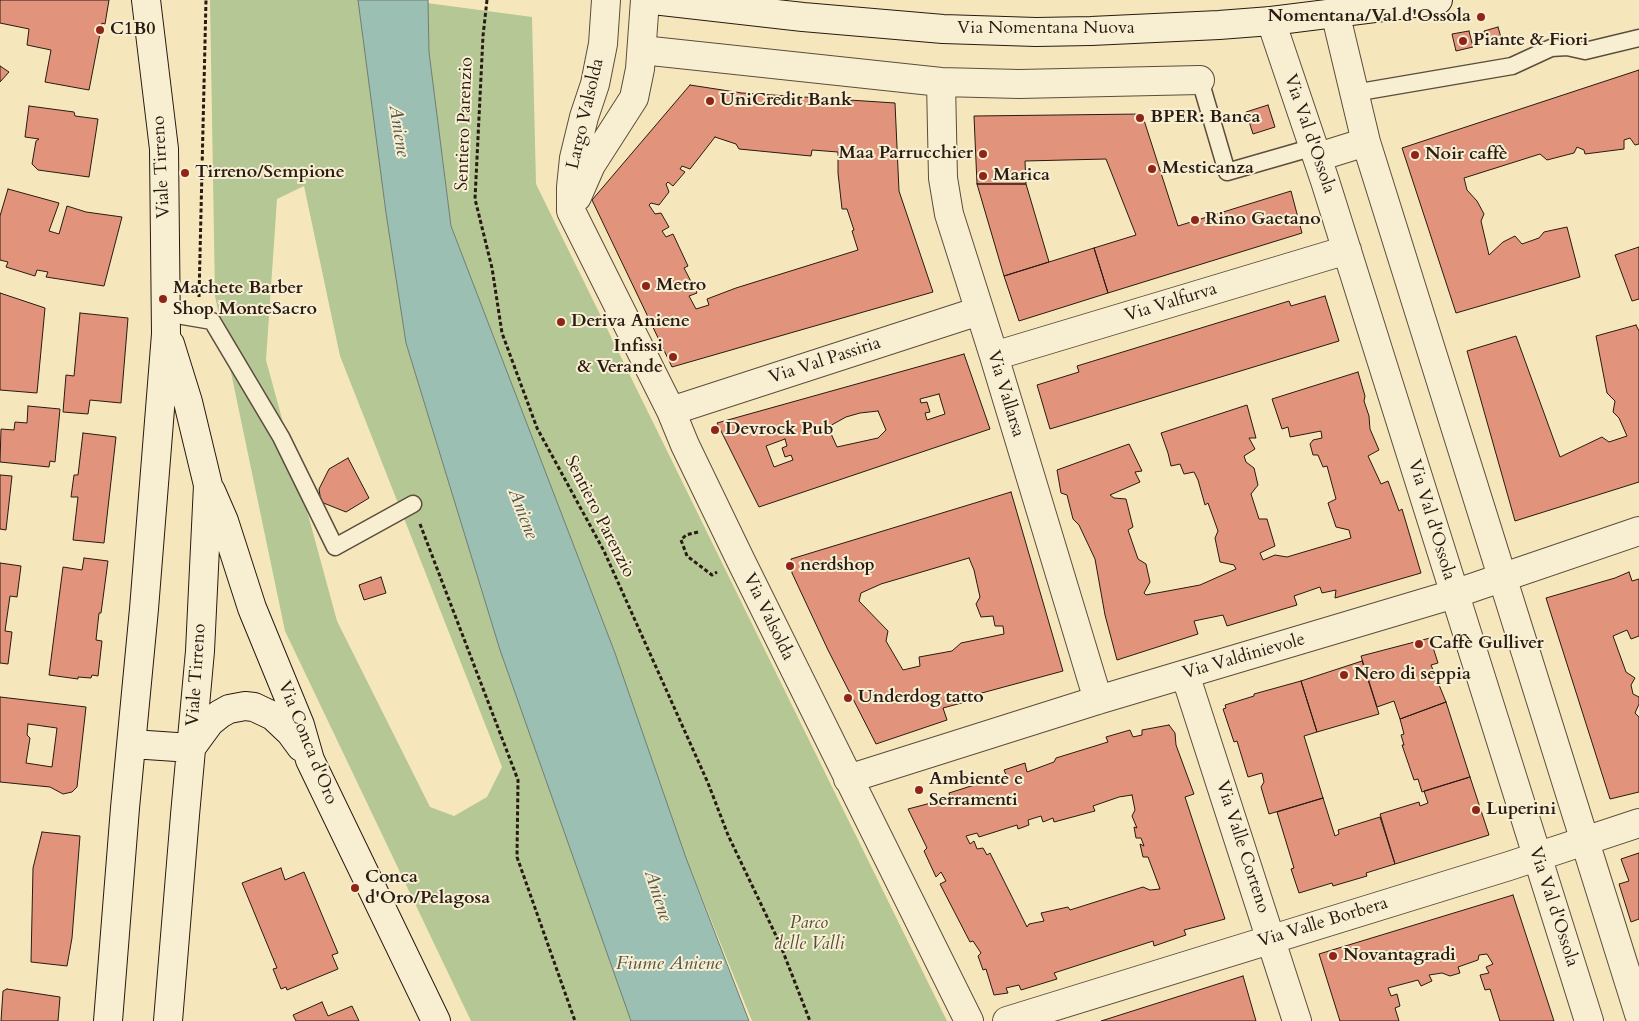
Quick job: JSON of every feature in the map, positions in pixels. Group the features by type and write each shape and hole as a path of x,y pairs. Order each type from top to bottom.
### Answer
{"street":[{"name":"Viale Tirreno","path":"108,1021 144,609 165,324 164,149 146,0"},
{"name":"Largo Valsolda","path":"571,210 574,158 584,117 595,84 603,44 606,0"},
{"name":"Largo Valsolda","path":"571,210 591,165 634,98 638,85 646,0"},
{"name":"Via Nomentana Nuova","path":"654,0 803,17 999,31 1091,31 1194,27 1271,21 1438,0"},
{"path":"1335,12 1366,142 1639,1014"},
{"name":"Via Val d'Ossola","path":"1271,21 1316,152 1589,1021"},
{"path":"642,50 941,82 1019,84 1200,80"},
{"name":"Via Vallarsa","path":"941,82 942,131 949,214 1098,700"},
{"path":"1316,152 1366,142"},
{"name":"Via Valsolda","path":"571,210 671,411 685,445 741,561 969,1021"},
{"name":"Via Valfurva","path":"994,356 1347,250"},
{"name":"Via Val Passiria","path":"671,411 979,311"},
{"name":"Viale Tirreno","path":"165,324 188,402 208,485 200,651 168,1021"},
{"name":"Via Conca d'Oro","path":"208,485 224,521 252,608 300,724 310,760 436,1021"},
{"name":"Via Valdinievole","path":"848,779 1098,700 1502,580 1639,532"},
{"name":"Via Valle Corteno","path":"1185,674 1297,1021"},
{"path":"132,744 192,748 210,722 220,714 237,707 254,707 273,716 281,723 310,760"},
{"name":"Via Valle Borbera","path":"1007,1021 1537,857 1639,823"}],"lane":[{"path":"1354,93 1512,66 1551,48 1567,47 1585,51 1639,38"},
{"path":"1200,80 1228,172 1316,152"},
{"path":"165,324 198,318 212,321 281,437 335,547 413,504"}],"path":[{"path":"198,318 206,0"},
{"name":"Sentiero Parenzio","path":"488,0 483,36 475,199 492,268 502,333 537,428 604,551 708,783 728,835 780,944 810,1021"},
{"path":"413,504 518,780 518,857 574,1021"},
{"path":"702,539 699,532 686,535 681,540 687,556 712,575 717,572 713,563"}],"green space":[{"path":"210,0 358,0 386,213 406,343 500,650 631,1021 471,1021 285,631 215,296","holes":["304,186 340,356 502,767 487,797 454,816 430,807 337,621 266,360 277,199"]},
{"name":"Parco delle Valli","path":"427,3 532,17 536,184 947,1021 752,1021 686,858 615,653 451,226 429,52"}],"water":[{"name":"Fiume Aniene","path":"358,0 428,0 429,52 451,226 615,653 686,858 749,1021 631,1021 500,650 406,343 386,213"}],"building":[{"path":"0,0 109,0 105,24 102,23 89,90 45,82 51,50 27,45 29,29 0,23"},
{"path":"1498,27 1502,41 1487,45 1484,31"},
{"name":"Piante & Fiori","path":"1469,31 1473,47 1456,51 1452,34"},
{"path":"0,66 9,72 0,82"},
{"path":"1639,70 1639,144 1635,145 1630,138 1624,140 1624,149 1585,154 1584,150 1577,147 1574,153 1547,160 1540,154 1464,178 1467,190 1477,201 1484,214 1481,221 1489,255 1503,242 1515,236 1522,244 1539,238 1544,232 1567,227 1580,277 1456,313 1402,148"},
{"path":"690,85 742,93 895,103 899,191 933,292 672,367 592,200","holes":["715,137 736,144 739,149 811,156 812,150 838,152 842,209 847,209 858,250 736,288 707,299 709,305 696,309 689,296 697,293 684,268 688,266 673,234 666,237 662,231 669,227 661,213 655,214 649,205 651,203 659,205 669,192 666,184 668,182 673,186 685,172 680,169 682,166 690,169"]},
{"path":"1268,105 1275,127 1253,134 1246,112"},
{"path":"29,106 74,112 75,116 98,119 89,177 38,170 32,164 36,141 39,139 25,137"},
{"path":"1142,114 1178,226 1291,191 1302,233 1108,293 1094,248 1136,235 1106,159 1025,161 1026,184 977,184 974,116"},
{"path":"977,184 1026,184 1049,262 1004,276"},
{"path":"8,189 59,203 49,231 59,234 67,206 86,212 122,217 104,286 46,277 48,272 37,270 35,276 6,267 8,262 0,260 0,216"},
{"path":"1639,247 1639,299 1632,301 1615,255"},
{"path":"1094,248 1108,293 1019,321 1004,276"},
{"path":"0,293 45,308 37,393 0,390"},
{"path":"1325,296 1339,341 1050,429 1037,385 1079,372 1077,366 1289,301 1291,306"},
{"path":"80,313 128,318 121,403 90,400 88,414 63,412 66,375 74,376"},
{"path":"1636,325 1639,331 1639,482 1515,521 1467,351 1516,336 1560,457 1602,437 1609,442 1627,436 1619,418 1613,412 1615,401 1607,393 1596,336"},
{"path":"964,354 990,429 759,507 717,423","holes":["939,394 945,414 927,420 925,413 930,412 927,402 921,403 920,399","878,411 886,430 878,438 837,447 828,427 846,417","785,439 787,446 782,448 785,457 791,455 793,460 774,467 766,446"]},
{"path":"1358,372 1365,396 1364,401 1369,416 1370,429 1379,450 1368,456 1381,484 1388,481 1399,511 1402,509 1421,573 1335,598 1336,590 1322,593 1320,587 1294,596 1297,605 1227,626 1223,615 1194,621 1198,634 1117,660 1105,615 1095,559 1079,525 1073,519 1067,495 1061,493 1057,470 1129,444 1142,471 1135,472 1140,482 1110,495 1114,498 1126,499 1133,527 1128,530 1138,559 1146,564 1150,582 1144,593 1146,595 1200,585 1236,569 1234,565 1220,562 1215,538 1218,531 1208,503 1205,505 1198,480 1194,472 1184,474 1180,464 1171,466 1161,433 1247,405 1256,438 1249,438 1255,449 1244,456 1246,462 1254,468 1258,485 1251,494 1259,519 1267,519 1275,546 1260,553 1263,560 1275,555 1287,557 1351,538 1349,530 1336,527 1328,503 1336,499 1327,466 1323,467 1318,455 1313,455 1310,444 1313,440 1322,438 1321,431 1290,437 1288,427 1282,429 1272,399"},
{"path":"28,406 60,409 55,462 50,461 49,467 0,462 1,429 14,430 15,422 27,423"},
{"path":"83,433 116,437 104,543 73,540 78,497 71,497 74,475 78,475"},
{"path":"348,458 369,498 346,512 321,502 319,489 329,469"},
{"path":"0,475 12,476 6,530 0,529"},
{"path":"1011,492 1063,671 967,697 965,702 943,708 947,720 876,744 828,650 792,573 791,559","holes":["969,558 974,570 980,597 976,604 981,617 993,616 995,626 1003,626 1004,634 961,643 952,651 919,657 920,666 903,670 886,641 888,631 859,601 861,593 881,584"]},
{"path":"84,558 108,561 96,640 102,641 98,676 92,675 91,678 78,677 78,679 49,675 63,567 82,570"},
{"path":"0,563 21,566 17,597 10,596 5,631 12,632 8,664 0,663"},
{"path":"1629,572 1632,581 1639,579 1639,636 1631,639 1627,630 1613,636 1626,672 1635,678 1631,685 1633,694 1639,697 1639,704 1635,713 1639,717 1639,792 1610,799 1546,598 1615,578"},
{"path":"381,577 386,593 364,600 359,585"},
{"path":"1430,638 1438,663 1431,665 1446,702 1400,719 1394,701 1377,707 1361,656"},
{"path":"1362,661 1379,714 1317,732 1301,681"},
{"path":"1301,681 1317,732 1304,736 1323,798 1269,814 1261,787 1264,782 1262,773 1248,777 1237,741 1234,742 1223,709 1226,708 1225,705 1254,696 1254,694"},
{"path":"0,697 86,707 77,787 72,792 63,794 50,787 0,782","holes":["28,724 57,728 52,767 26,763 30,738 27,735"]},
{"path":"1446,702 1470,777 1422,792 1418,779 1414,780 1402,745 1404,745 1401,735 1404,734 1400,719"},
{"path":"1169,725 1175,733 1176,745 1194,794 1185,797 1225,919 1184,930 1186,935 1154,946 1153,941 1054,973 1057,979 1021,990 1019,985 1006,988 1008,993 994,995 986,969 983,970 978,956 981,953 973,941 970,942 940,884 946,881 941,872 936,877 924,851 927,848 908,809 950,798 949,793 1006,775 1004,770 1025,763 1027,772 1054,762 1056,758 1108,742 1106,737 1130,730 1133,737 1142,735 1142,730","holes":["1132,795 1135,810 1132,816 1137,828 1134,827 1136,838 1141,838 1144,846 1140,844 1143,857 1148,857 1160,889 1150,890 1143,887 1070,910 1068,907 1041,913 1044,921 1029,924 1027,927 990,853 987,855 983,848 977,849 974,841 970,844 966,836 977,833 979,837 1017,825 1018,829 1029,825 1028,820 1041,816 1043,822 1053,818 1054,822 1095,811 1093,806 1119,797"]},
{"path":"1470,777 1489,835 1395,864 1380,814 1419,802 1420,806 1428,803 1424,791"},
{"path":"1323,798 1335,836 1339,834 1338,830 1380,817 1395,864 1366,873 1367,876 1333,886 1332,883 1299,893 1291,869 1294,868 1277,812"},
{"path":"42,832 80,836 72,938 67,966 31,962 33,868"},
{"path":"1639,853 1639,919 1631,922 1619,884 1629,881 1621,859"},
{"path":"281,868 285,880 304,872 338,953 332,955 338,969 287,990 286,987 281,989 273,969 277,968 242,883"},
{"path":"1513,895 1554,1021 1500,1021 1490,989 1485,990 1480,975 1489,973 1486,967 1493,964 1487,954 1479,955 1478,960 1458,967 1460,973 1450,976 1442,973 1429,975 1432,981 1421,986 1418,980 1388,988 1391,996 1397,994 1400,1006 1395,1008 1399,1021 1340,1021 1319,954"},
{"path":"1243,976 1256,1021 1101,1021"},
{"path":"7,989 60,997 58,1021 1,1021 3,991"},
{"path":"322,1002 328,1016 352,1006 359,1021 296,1021 293,1015"}],"place":[{"name":"Nomentana/Val d'Ossola","path":"1481,17"},
{"name":"C1B0","path":"100,30"},
{"name":"Piante & Fiori","path":"1463,41"},
{"name":"UniCredit Bank","path":"710,101"},
{"name":"BPER: Banca","path":"1140,118"},
{"name":"Maa Parrucchier","path":"983,154"},
{"name":"Noir caffè","path":"1415,155"},
{"name":"Mesticanza","path":"1152,169"},
{"name":"Tirreno/Sempione","path":"185,173"},
{"name":"Marica","path":"983,176"},
{"name":"Rino Gaetano","path":"1195,220"},
{"name":"Metro","path":"646,286"},
{"name":"Machete Barber Shop MonteSacro","path":"163,299"},
{"name":"Deriva Aniene","path":"561,322"},
{"name":"Infissi & Verande","path":"673,357"},
{"name":"Devrock Pub","path":"715,430"},
{"name":"nerdshop","path":"790,566"},
{"name":"Caffè Gulliver","path":"1419,644"},
{"name":"Nero di seppia","path":"1344,675"},
{"name":"Underdog tatto","path":"848,698"},
{"name":"Ambiente e Serramenti","path":"919,790"},
{"name":"Luperini","path":"1476,810"},
{"name":"Conca d'Oro/Pelagosa","path":"355,888"},
{"name":"Novantagradi","path":"1333,956"}],"water label":[{"name":"Aniene","path":"398,131"},
{"name":"Aniene","path":"522,514"},
{"name":"Aniene","path":"657,896"}]}
